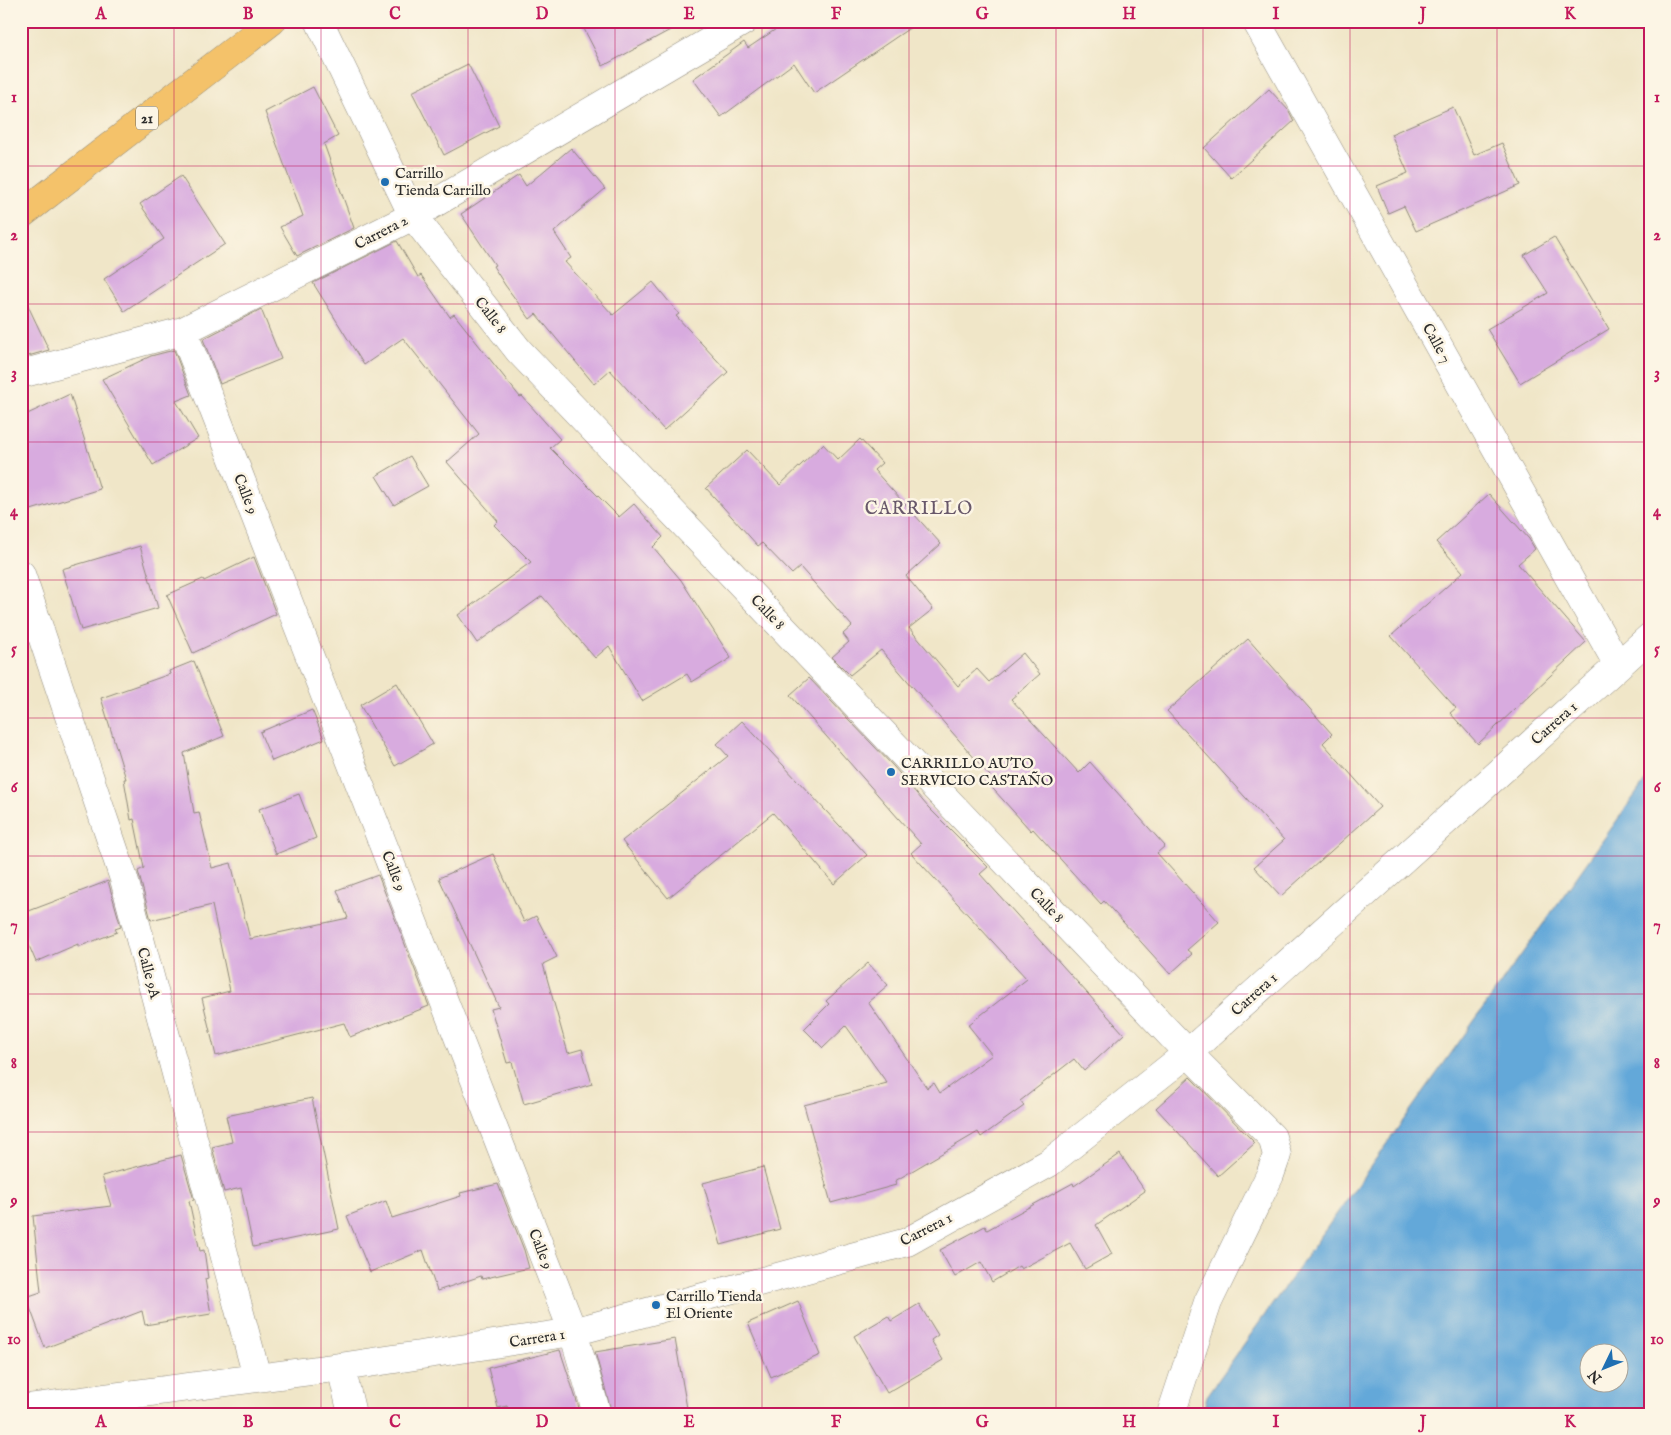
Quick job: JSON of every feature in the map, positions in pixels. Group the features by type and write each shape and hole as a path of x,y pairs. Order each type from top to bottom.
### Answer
{"main road":[{"name":"21","path":"21,215 272,21"}],"street":[{"name":"Calle 8","path":"319,21 413,216 519,350 1188,1053 1272,1137 1277,1156 1270,1175 1208,1302 1171,1414"},
{"name":"Carrera 2","path":"21,374 183,332 413,216 744,21"},
{"name":"Calle 7","path":"1256,21 1618,666"},
{"name":"Calle 9","path":"183,332 573,1332 597,1414"},
{"name":"Calle 9A","path":"21,574 124,879 258,1377"},
{"name":"Carrera 1","path":"21,1409 341,1367 573,1332 907,1242 1049,1163 1188,1053 1650,637"},
{"path":"341,1367 352,1414"}],"water":[{"path":"1650,774 1650,1414 1203,1414 1207,1396"}],"building":[{"path":"580,21 687,21 603,66"},
{"path":"788,21 920,21 814,93 794,63 721,117 693,79 744,42 748,48"},
{"path":"468,64 499,126 444,155 412,92"},
{"path":"313,87 338,136 324,144 354,228 297,256 280,227 303,216 265,112"},
{"path":"1269,89 1289,111 1294,121 1231,178 1204,148"},
{"path":"1453,107 1474,155 1502,143 1520,185 1416,231 1404,206 1388,213 1377,186 1408,173 1391,134"},
{"path":"571,148 605,189 554,232 571,258 565,262 613,315 653,282 679,314 676,316 728,372 664,430 610,370 594,384 536,314 530,319 505,285 493,266 495,265 461,214 519,175 526,186"},
{"path":"181,176 225,244 124,311 104,279 164,239 140,204"},
{"path":"1554,237 1609,329 1520,383 1487,329 1548,293 1524,255"},
{"path":"397,241 418,277 421,275 450,317 454,314 520,397 522,396 560,439 550,448 619,517 634,504 663,537 653,547 681,580 731,658 692,682 687,674 642,701 609,646 595,658 542,596 477,643 458,615 531,562 494,525 498,521 447,462 479,434 403,338 364,365 313,283"},
{"path":"21,291 49,350 21,358"},
{"path":"261,309 281,359 220,384 203,339"},
{"path":"174,350 191,395 176,401 198,438 153,465 102,379 151,356"},
{"path":"70,394 100,489 21,513 21,417"},
{"path":"860,439 882,463 874,470 941,544 906,576 933,609 909,628 958,686 977,669 989,682 1023,653 1040,674 1011,699 1079,773 1090,762 1165,846 1157,853 1219,922 1187,950 1192,954 1170,974 1104,901 1101,904 1033,829 1031,831 985,780 990,776 881,650 850,675 832,657 849,642 843,634 852,626 800,567 792,574 762,543 758,546 706,488 747,450 780,485 823,444 838,460"},
{"path":"410,456 428,486 394,505 376,476"},
{"path":"1489,494 1529,539 1535,549 1518,564 1586,642 1478,744 1450,713 1456,708 1391,636 1463,572 1436,542"},
{"path":"140,546 158,608 81,630 62,569"},
{"path":"254,557 276,614 193,653 167,595 203,579 204,581"},
{"path":"1248,639 1332,734 1323,743 1380,807 1281,896 1254,867 1284,840 1167,711"},
{"path":"194,661 224,736 184,753 194,813 199,812 212,868 231,863 250,939 348,918 337,890 378,875 429,1006 350,1037 344,1023 216,1056 202,998 230,991 212,905 151,920 138,871 144,868 134,819 131,820 124,779 126,779 101,698 170,674 169,671"},
{"path":"809,678 894,767 928,807 988,867 980,874 1124,1034 1084,1071 1074,1059 1020,1101 1024,1106 981,1137 978,1132 895,1181 896,1185 831,1203 804,1105 887,1083 846,1026 823,1048 804,1029 829,1004 826,1001 868,963 888,985 868,1002 927,1088 934,1083 940,1093 992,1055 968,1025 1027,979 911,853 921,844 790,695"},
{"path":"397,683 433,744 395,766 360,705"},
{"path":"312,710 324,739 272,761 260,732"},
{"path":"742,721 867,855 834,884 773,813 668,898 622,841 728,756 717,744"},
{"path":"299,794 316,838 276,854 259,809"},
{"path":"493,854 524,922 536,916 557,957 543,964 568,1053 582,1049 592,1084 524,1104 512,1062 507,1063 491,1009 499,1007 439,878"},
{"path":"108,881 121,927 115,929 117,932 78,947 78,944 36,962 21,927 21,914"},
{"path":"1190,1077 1255,1143 1218,1176 1156,1108"},
{"path":"312,1098 339,1229 253,1247 241,1188 224,1192 212,1147 232,1142 226,1116"},
{"path":"1120,1154 1145,1191 1096,1225 1112,1254 1085,1269 1070,1243 1021,1269 1019,1266 992,1282 981,1262 955,1277 940,1250 985,1226 987,1230 1073,1183 1074,1186"},
{"path":"181,1155 194,1200 189,1201 200,1251 204,1250 208,1278 205,1279 211,1314 145,1325 142,1311 45,1348 26,1297 41,1292 33,1216 111,1206 102,1176"},
{"path":"763,1167 780,1229 721,1245 703,1183"},
{"path":"498,1184 524,1250 529,1268 482,1279 481,1276 437,1291 423,1250 370,1272 347,1216 386,1201 392,1218 461,1196 460,1193"},
{"path":"798,1301 820,1355 771,1377 748,1323"},
{"path":"919,1304 938,1335 931,1340 943,1360 887,1393 854,1336 888,1316 891,1321"},
{"path":"675,1339 688,1414 612,1414 595,1352"},
{"path":"560,1350 581,1414 509,1414 507,1406 498,1408 488,1368"}],"place":[{"name":"Carrillo Tienda Carrillo","path":"385,182"},
{"name":"CARRILLO AUTO SERVICIO CASTAÑO","path":"891,772"},
{"name":"Carrillo Tienda El Oriente","path":"656,1305"}],"district":[{"name":"CARRILLO","path":"919,508"}]}
